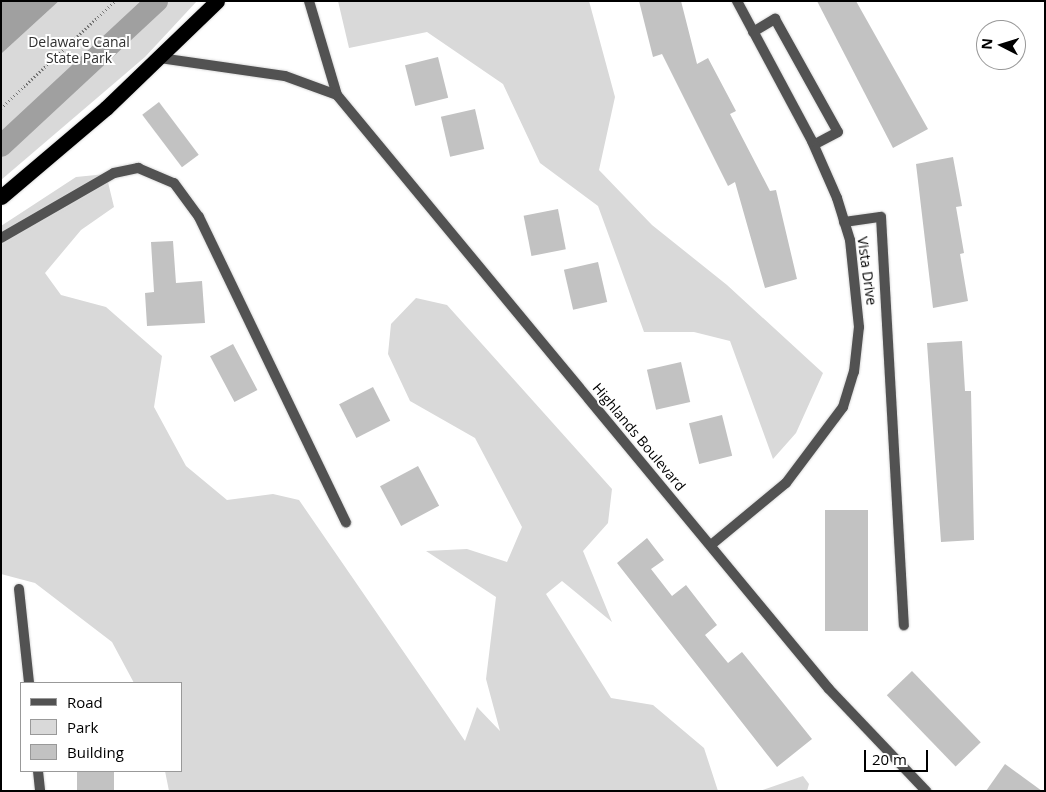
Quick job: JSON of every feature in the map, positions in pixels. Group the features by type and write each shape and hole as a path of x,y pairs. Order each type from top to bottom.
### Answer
{"highway":[{"path":"1,197 160,58 217,1"}],"street":[{"name":"Highlands Boulevard","path":"309,1 338,95 711,544 829,690 926,791"},
{"name":"Vista Drive","path":"711,544 786,483 843,407 854,372 859,327 859,299 844,222 814,145 737,1"},
{"path":"753,32 775,20 838,132 814,145"},
{"path":"160,58 285,76 338,95"},
{"path":"1,238 114,173 138,168 174,184 199,217 346,522"},
{"path":"844,222 881,217 904,626"},
{"path":"19,589 29,682"},
{"path":"38,772 40,791"}],"path":[{"path":"1,108 115,1"}],"green space":[{"name":"Delaware Canal State Park","path":"59,1 197,1 145,57 1,180 1,54"},
{"path":"338,1 589,1 615,97 599,170 652,225 727,285 823,373 796,433 773,459 730,341 694,332 644,332 598,206 540,163 503,84 427,32 349,48"},
{"path":"106,174 114,207 81,230 45,273 61,295 106,307 162,356 154,407 186,466 227,500 273,494 299,500 465,741 477,707 500,731 486,679 496,597 426,551 467,549 507,562 522,527 475,438 410,401 388,354 391,324 416,298 447,305 612,489 608,523 583,551 612,622 562,581 546,594 611,698 653,705 704,748 718,791 169,791 165,772 182,772 182,682 133,682 112,642 35,583 1,574 1,226 76,177"},
{"path":"803,776 809,784 807,791 760,791"}],"shaded area":[{"path":"1,1 59,1 1,54"}],"building":[{"path":"639,1 681,1 697,64 708,58 736,111 730,114 770,191 776,190 797,279 765,288 735,182 728,186 662,54 653,57"},
{"path":"817,1 856,1 928,129 893,148"},
{"path":"438,57 448,98 415,106 405,65"},
{"path":"159,102 199,155 182,167 142,115"},
{"path":"475,109 484,149 450,157 441,117"},
{"path":"953,157 962,206 956,207 964,253 960,254 968,301 933,308 916,164"},
{"path":"558,209 566,249 531,256 524,216"},
{"path":"173,241 176,283 202,281 205,323 147,326 145,293 154,292 151,242"},
{"path":"598,262 607,302 573,310 564,270"},
{"path":"962,341 965,391 971,391 974,540 941,542 927,343"},
{"path":"233,344 257,390 234,402 210,356"},
{"path":"681,362 690,402 656,410 647,370"},
{"path":"373,387 390,421 356,438 339,404"},
{"path":"722,415 732,456 699,464 689,423"},
{"path":"418,466 439,506 401,526 380,486"},
{"path":"825,510 868,510 868,631 825,631"},
{"path":"647,538 664,560 651,569 672,596 686,585 717,625 705,635 728,663 742,652 812,739 777,767 617,563"},
{"path":"912,671 981,742 956,767 887,695"},
{"path":"1005,764 1042,791 986,791"},
{"path":"77,772 114,772 114,791 77,791"}],"waterway":[{"path":"1,146 157,1"}]}
